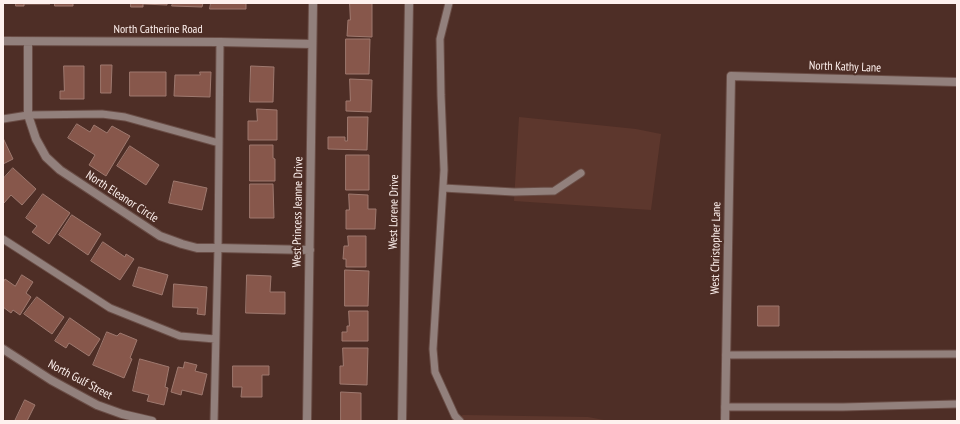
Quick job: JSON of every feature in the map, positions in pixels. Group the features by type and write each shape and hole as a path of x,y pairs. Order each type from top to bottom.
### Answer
{"street":[{"name":"West Princess Jeanne Drive","path":"307,421 313,3"},
{"name":"West Lorene Drive","path":"402,421 409,3"},
{"name":"North Catherine Road","path":"3,41 312,44"},
{"name":"North Eleanor Circle","path":"28,42 28,115 36,139 46,156 60,170 160,236 182,244 198,248 310,250"},
{"name":"North Kathy Lane","path":"731,76 957,82"},
{"name":"West Christopher Lane","path":"725,421 731,76"},
{"name":"North Gulf Street","path":"3,349 51,380 97,405 122,414 152,421"}],"lane":[{"path":"449,3 440,39 444,170 433,349 436,372 455,416 460,421"},
{"path":"214,421 218,248 220,42"},
{"path":"3,119 28,115 102,114 125,117 218,143"},
{"path":"443,188 514,192 554,191 580,174"},
{"path":"3,239 110,308 180,336 215,339"},
{"path":"726,355 957,354"},
{"path":"725,406 843,407 957,404"}],"shaded area":[{"path":"519,117 636,129 661,134 651,210 514,201"},
{"path":"463,415 588,417 609,421 450,421"}],"building":[{"path":"16,3 50,4 24,4 24,6 16,6"},
{"path":"55,3 73,3 73,6 55,6"},
{"path":"131,3 167,3 167,5 143,4 143,7 131,7"},
{"path":"173,3 203,3 202,7 172,6"},
{"path":"211,3 246,3 246,9 210,9"},
{"path":"350,3 372,3 372,37 347,36 348,20 350,20"},
{"path":"346,39 370,39 369,74 346,74"},
{"path":"101,65 112,65 111,93 101,93"},
{"path":"64,66 84,66 84,99 60,99 60,91 64,91"},
{"path":"251,66 274,67 273,102 250,102"},
{"path":"130,72 166,72 166,96 130,96"},
{"path":"200,72 211,72 210,97 174,96 175,75 200,75"},
{"path":"350,79 372,80 371,112 346,111 346,101 350,101"},
{"path":"257,109 277,110 277,140 248,140 248,121 257,121"},
{"path":"348,117 368,117 367,150 328,149 328,137 345,137 345,141 347,141"},
{"path":"77,124 90,132 94,125 107,133 112,126 130,136 106,176 89,165 95,155 68,138"},
{"path":"4,140 13,159 3,164 3,141"},
{"path":"250,145 273,145 273,158 275,159 275,181 250,181"},
{"path":"130,146 159,165 146,185 117,166"},
{"path":"346,155 369,155 369,190 346,190"},
{"path":"13,168 36,189 22,205 11,195 4,203 3,202 3,179"},
{"path":"174,181 207,188 202,210 169,203"},
{"path":"250,184 273,184 274,218 250,218"},
{"path":"43,194 70,213 49,244 32,232 37,226 26,218"},
{"path":"349,194 368,195 368,209 376,209 375,229 346,229 346,210 349,210"},
{"path":"72,215 101,234 88,255 59,235"},
{"path":"348,236 366,236 366,267 346,267 346,259 343,259 344,246 348,246"},
{"path":"103,242 125,257 126,254 134,259 120,280 91,261"},
{"path":"139,267 168,275 162,295 133,286"},
{"path":"345,270 369,271 368,306 345,306"},
{"path":"22,275 33,282 26,293 31,297 20,315 13,310 11,313 3,307 3,283 5,279 15,286"},
{"path":"247,275 271,276 270,292 285,292 285,314 246,313"},
{"path":"174,284 207,287 205,315 197,314 198,308 173,307"},
{"path":"37,297 64,317 52,334 24,314"},
{"path":"758,306 779,306 779,326 758,326"},
{"path":"349,311 368,311 368,341 342,341 342,332 347,332 347,326 349,326"},
{"path":"70,318 100,339 89,356 69,343 66,348 55,341"},
{"path":"107,332 117,336 120,333 137,340 130,358 132,359 124,378 93,365"},
{"path":"343,348 368,348 367,385 340,384 340,366 343,366"},
{"path":"140,359 169,367 165,387 168,388 164,405 147,401 149,395 133,391"},
{"path":"185,362 197,365 195,371 207,374 202,395 182,390 181,395 171,392 178,367 183,368"},
{"path":"233,366 269,366 269,375 262,375 262,397 241,397 242,387 233,387"},
{"path":"341,392 361,393 361,421 341,421"},
{"path":"25,400 35,405 27,421 15,421"}]}
